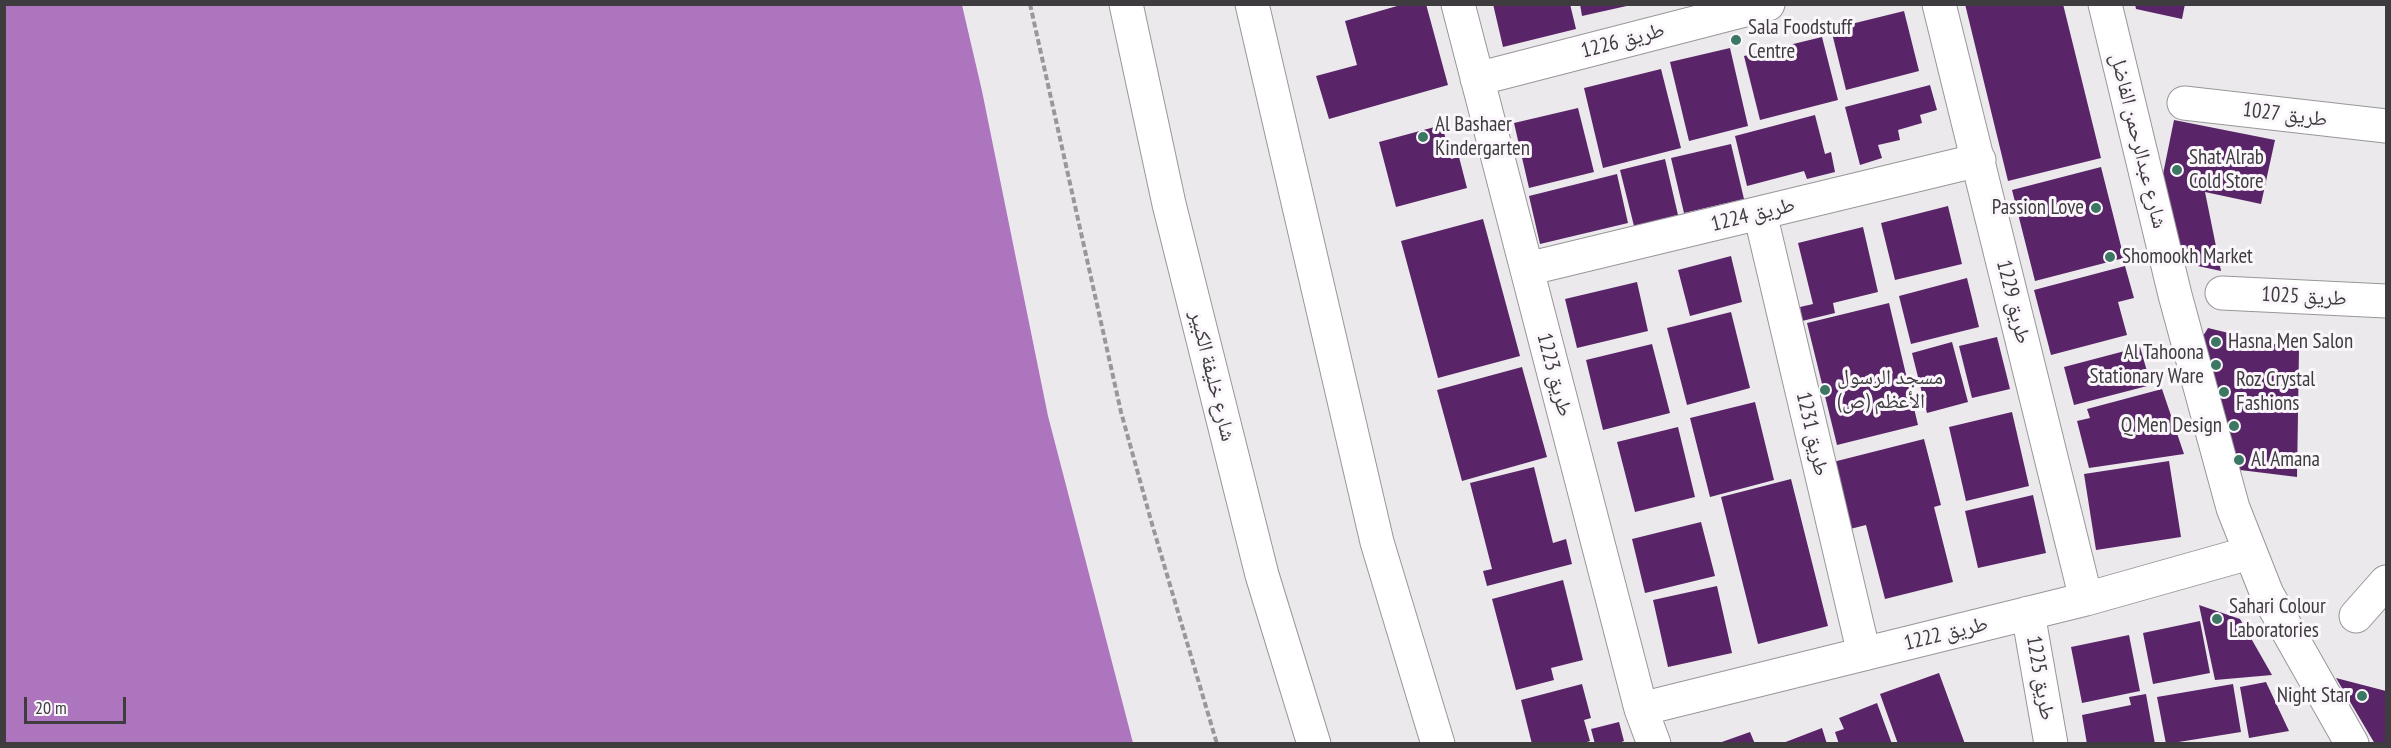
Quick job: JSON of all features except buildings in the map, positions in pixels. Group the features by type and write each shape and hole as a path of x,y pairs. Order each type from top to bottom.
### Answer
{"street":[{"name":"شارع خليفة الكبير","path":"1126,4 1169,204 1262,575 1314,744"},
{"path":"1252,4 1377,542 1438,744"},
{"name":"طريق 1223","path":"1458,4 1641,709 1654,744"},
{"name":"طريق 1226","path":"1477,80 1687,14 1768,4"},
{"name":"طريق 1229","path":"1939,4 2086,599"},
{"name":"شارع عبدالرحمن الفاضل","path":"2105,4 2175,295 2233,508 2267,594 2352,744"},
{"name":"طريق 1027","path":"2184,103 2386,126"},
{"name":"طريق 1224","path":"1527,269 1979,160"},
{"name":"طريق 1231","path":"1761,213 1864,654"},
{"name":"طريق 1025","path":"2222,293 2386,301"},
{"name":"طريق 1222","path":"1641,709 2086,599 2249,553"},
{"path":"2356,615 2386,582"},
{"name":"طريق 1225","path":"2028,613 2051,744"},
{"path":"2324,744 2330,703"}],"path":[{"path":"1030,4 1121,412 1217,744"}],"shaded area":[{"path":"4,5 962,5 982,91 1048,416 1133,743 5,743"}],"place":[{"name":"Sala Foodstuff Centre","path":"1736,40"},
{"name":"Al Bashaer Kindergarten","path":"1423,137"},
{"name":"Shat Alrab Cold Store","path":"2177,170"},
{"name":"Passion Love","path":"2096,208"},
{"name":"Shomookh Market","path":"2110,257"},
{"name":"Hasna Men Salon","path":"2216,342"},
{"name":"Al Tahoona Stationary Ware","path":"2216,365"},
{"name":"مسجد الرسول الأعظم (ص)","path":"1825,390"},
{"name":"Roz Crystal Fashions","path":"2224,392"},
{"name":"Q Men Design","path":"2234,426"},
{"name":"Al Amana","path":"2239,460"},
{"name":"Sahari Colour Laboratories","path":"2217,619"},
{"name":"Night Star","path":"2362,696"}]}
